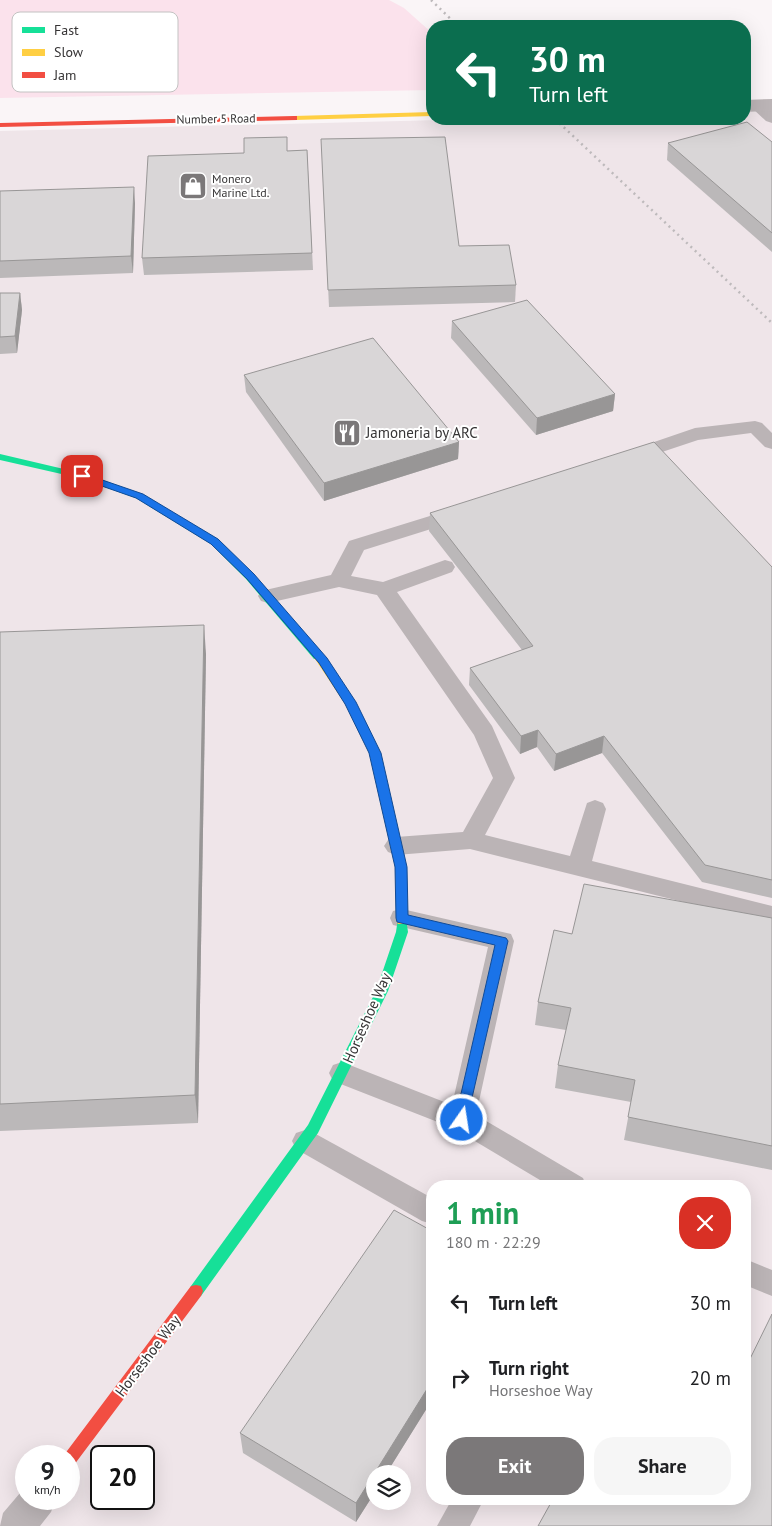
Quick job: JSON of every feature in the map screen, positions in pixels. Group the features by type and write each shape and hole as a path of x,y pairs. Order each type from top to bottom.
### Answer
{"street":[{"name":"Number 5 Road","path":"0,125 426,114"},
{"name":"Horseshoe Way","path":"0,457 82,476 139,496 215,542 268,596 323,660 350,702 375,753 401,867 402,932 382,991 313,1129 208,1275 80,1445"},
{"path":"16,1526 29,1510"}],"lane":[{"path":"608,464 695,434 755,427 772,444"},
{"path":"339,580 356,546 477,507"},
{"path":"268,596 339,580 384,589 445,567"},
{"path":"384,589 484,732 504,778 470,840"},
{"path":"579,866 595,809"},
{"path":"396,846 470,840 772,915"},
{"path":"402,918 502,941 462,1120"},
{"path":"342,1073 462,1120 564,1180"},
{"path":"304,1141 426,1209"},
{"path":"751,1274 772,1283"},
{"path":"452,1526 465,1505"}],"shaded area":[{"path":"0,0 389,0 404,8 426,28 426,90 0,98"},
{"path":"772,111 772,1526 0,1526 0,131 426,120 426,125 751,125 751,112"}],"building":[{"path":"736,125 751,125 772,142 772,233 668,143"},
{"path":"287,137 287,151 307,150 312,253 142,258 148,156 244,153 244,138"},
{"path":"445,137 459,246 509,245 516,285 328,290 321,139"},
{"path":"134,187 131,256 0,261 0,191"},
{"path":"0,293 20,293 15,336 0,337"},
{"path":"527,300 615,394 537,418 452,321"},
{"path":"373,338 459,442 324,483 244,375"},
{"path":"654,442 772,567 772,880 705,865 604,736 556,754 538,730 521,736 470,668 533,646 430,513"},
{"path":"204,625 195,1095 0,1104 0,632"},
{"path":"584,884 772,918 772,1146 628,1117 635,1080 558,1065 571,1008 538,1002 554,930 572,934"},
{"path":"394,1210 426,1228 426,1391 380,1465 366,1465 366,1487 356,1503 240,1433"},
{"path":"772,1314 772,1526 538,1526 550,1505 751,1505 751,1357"}],"railway":[{"path":"431,0 452,20"},
{"path":"561,125 772,323"}],"traffic: fast":[{"path":"0,457 82,476 139,496 215,542 250,577 318,656"},
{"path":"196,1291 313,1129 382,991 402,932 402,921"}],"traffic: slow":[{"path":"294,118 426,114"},
{"path":"318,656 350,703 375,753 401,867 402,921"}],"traffic: jam":[{"path":"0,125 294,118"},
{"path":"80,1445 196,1291"}],"place":[{"name":"Monero Marine Ltd.","path":"193,186"},
{"name":"Jamoneria by ARC","path":"347,433"}],"route":[{"path":"82,476 139,496 215,542 284,613 323,660 350,702 375,753 401,867 402,918 502,941 462,1120"}]}
